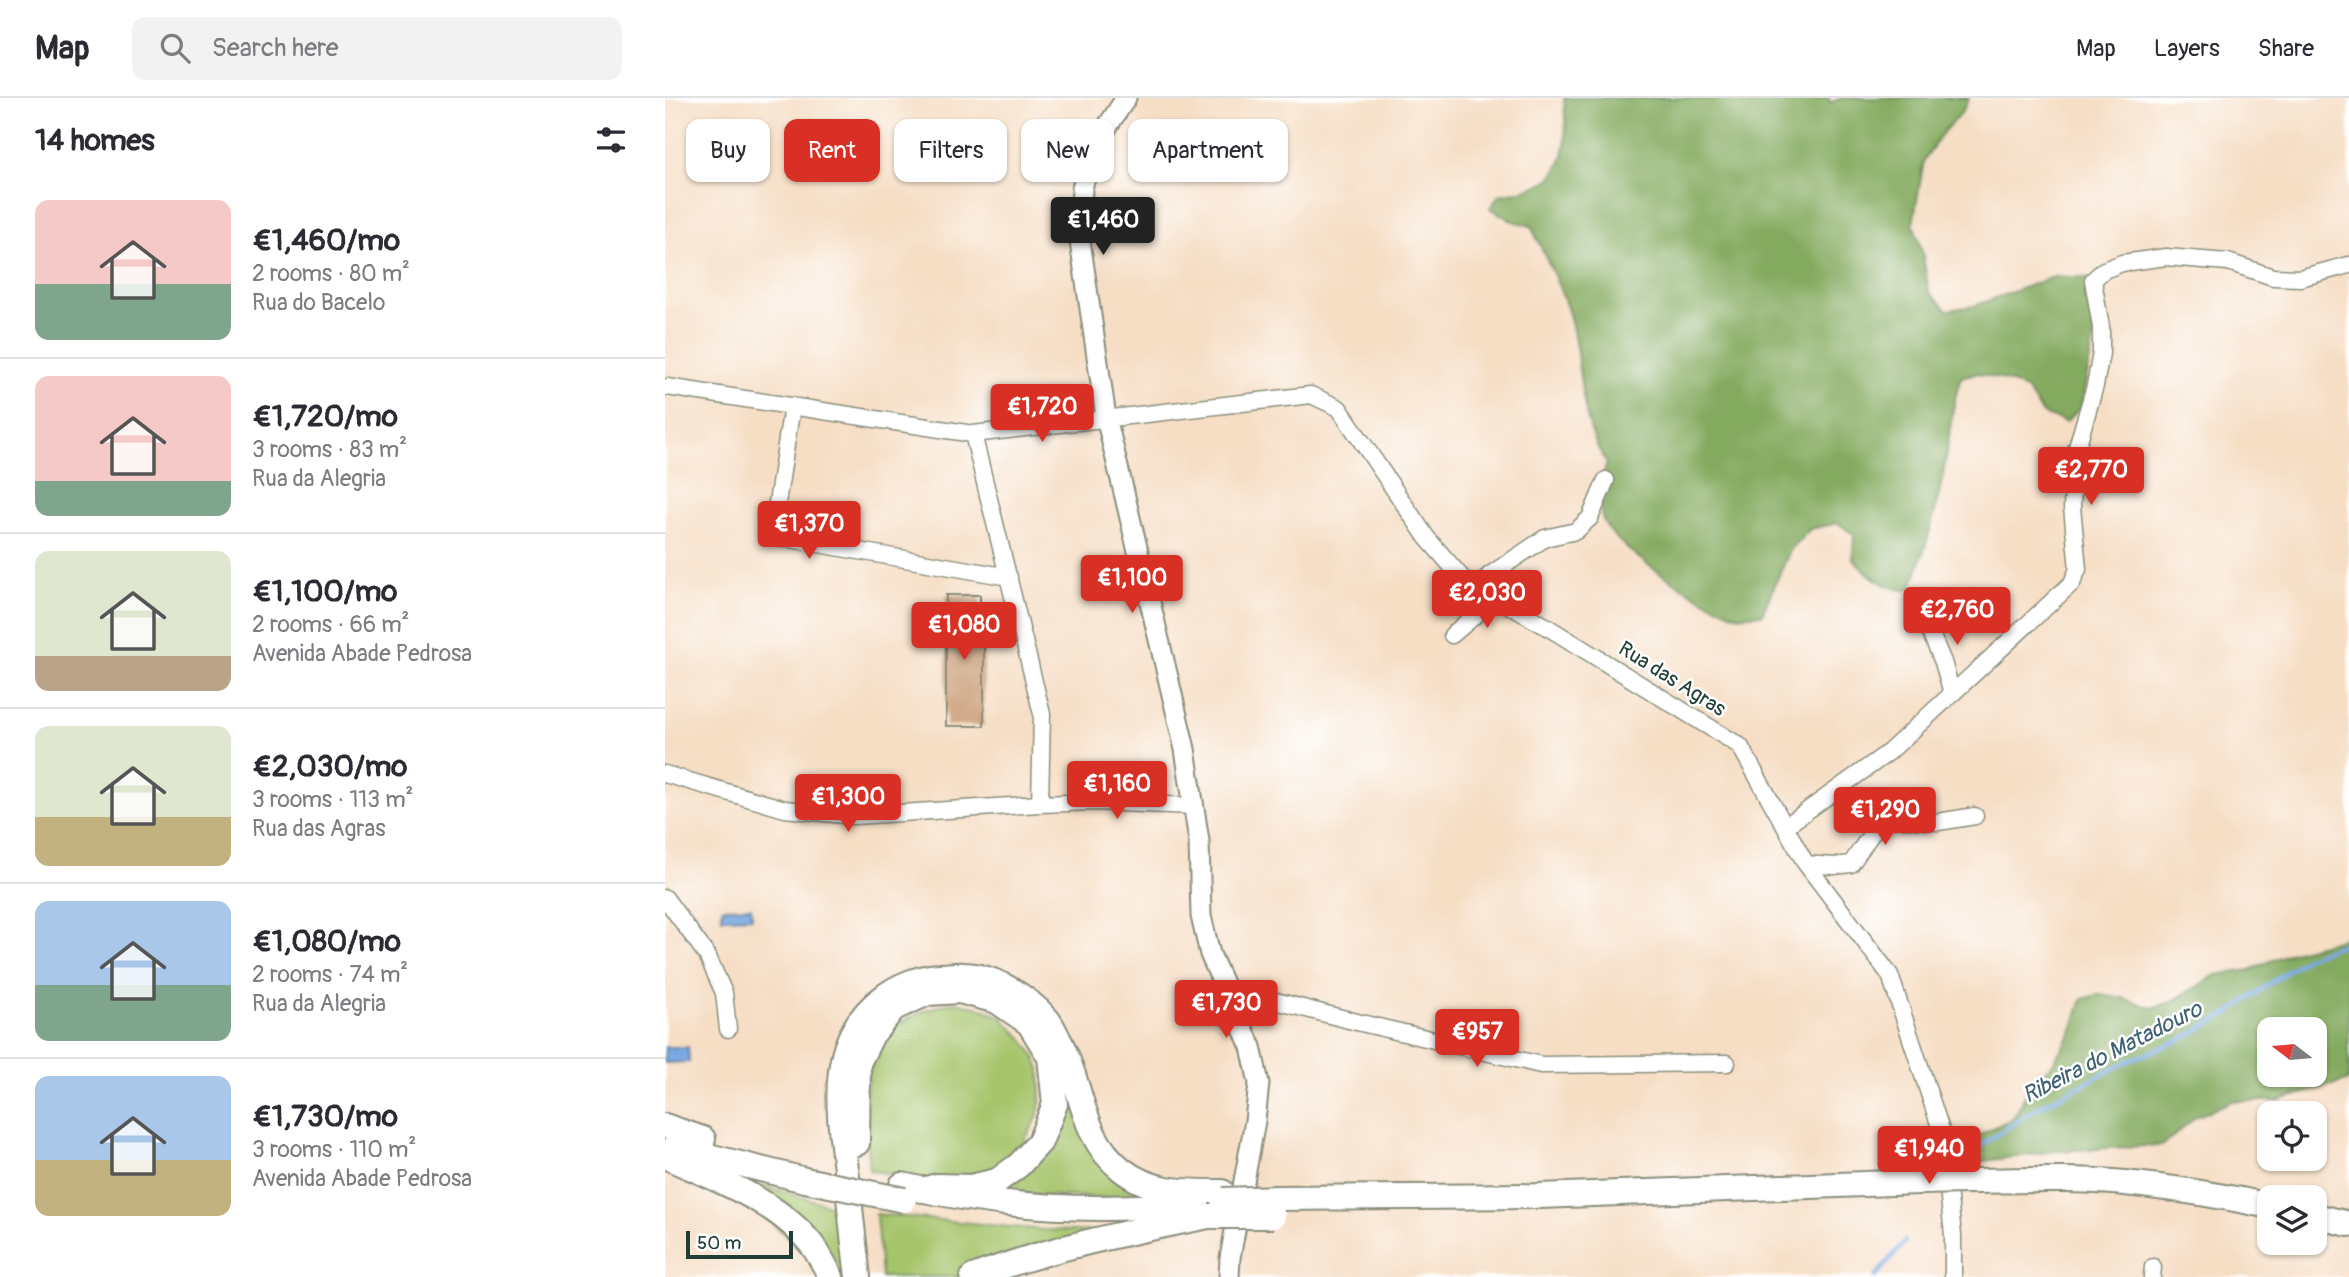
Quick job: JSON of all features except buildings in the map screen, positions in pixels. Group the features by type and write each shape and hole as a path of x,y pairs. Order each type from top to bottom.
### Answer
{"main road":[{"path":"858,1277 838,1105 840,1072 851,1034 869,1007 897,987 932,977 968,975 997,984 1028,1000 1050,1022 1068,1057 1086,1118 1099,1147 1121,1169 1143,1184 1215,1203"},
{"path":"871,1277 855,1129 858,1063 872,1035 894,1009 928,993 959,990 997,1001 1029,1023 1051,1057 1055,1104 1040,1142 1019,1165 996,1181 971,1187 937,1186 909,1192"},
{"path":"665,1126 805,1172"},
{"path":"665,1142 692,1152 909,1192 961,1210 1077,1220 1215,1203 1276,1207 1972,1181 2054,1180 2141,1184 2257,1203"},
{"path":"665,1156 737,1189 780,1213 814,1248 831,1277"},
{"path":"972,1277 1010,1263 1132,1231 1215,1203"},
{"path":"2327,1219 2349,1224"}],"street":[{"path":"1126,98 1091,158 1082,188 1080,241 1106,417 1185,749 1199,841 1201,916 1210,954 1251,1047 1259,1083 1229,1277"},
{"path":"1786,825 1889,752 2072,583 2078,569 2073,507 2075,454 2095,386 2101,353 2101,327 2093,280 2104,270 2122,263 2166,257 2228,261 2273,277 2300,278 2349,265"},
{"name":"Rua das Agras","path":"666,387 973,434 1311,395 1339,408 1427,538 1463,579 1549,628 1740,746 1806,864 1890,975 1942,1132 1953,1235 1953,1277"},
{"path":"792,406 772,536 1009,577"},
{"path":"973,434 1042,714 1040,803"},
{"path":"1476,588 1490,575 1545,538 1576,531 1590,518 1606,480"},
{"path":"1452,635 1480,611 1491,596"},
{"path":"1923,615 1943,662 1952,693"},
{"path":"665,774 785,809 854,816 1040,803 1194,806"},
{"path":"1806,864 1851,864 1872,833 1885,820 1938,822 1975,816"},
{"path":"665,898 707,955 724,993 728,1029"},
{"path":"1229,997 1245,993 1357,1023 1541,1065 1727,1063"}],"green space":[{"path":"1564,98 1829,98 1830,103 1841,98 1969,98 1962,112 1944,131 1924,160 1913,223 1922,251 1929,292 1947,310 1974,306 2056,276 2088,278 2094,338 2081,407 2066,422 2043,414 2026,389 2002,379 1976,373 1961,377 1953,407 1936,508 1910,590 1885,585 1853,559 1854,535 1838,523 1810,529 1790,550 1762,614 1736,615 1682,587 1640,559 1609,530 1602,517 1600,490 1607,463 1597,446 1585,410 1569,314 1531,226 1510,220 1490,208 1499,195 1540,184 1557,169 1562,160 1565,140"},
{"path":"2349,937 2349,1080 2327,1086 2327,1017 2257,1017 2257,1087 2325,1087 2277,1101 2232,1101 2196,1117 2163,1145 2056,1151 1978,1162 1971,1139 2013,1118 2028,1091 2052,1064 2070,1035 2082,999 2101,994 2152,1008 2171,1002 2216,975 2250,970 2289,953"},
{"path":"955,1002 1000,1016 1034,1055 1040,1069 1041,1098 1037,1118 1015,1157 995,1170 930,1182 869,1170 865,1112 867,1086 872,1062 882,1042 898,1025 922,1012"},
{"path":"1061,1075 1115,1177 1146,1199 986,1193 1022,1178 1044,1152"},
{"path":"708,1169 839,1208 844,1277 835,1277"},
{"path":"876,1214 1043,1230 1111,1232 959,1277 881,1277"}],"water":[{"path":"751,907 752,917 722,918 722,908"},
{"path":"665,1047 688,1047 689,1062 665,1063"}],"waterway":[{"name":"Ribeira do Matadouro","path":"1965,1156 2035,1109 2128,1061 2183,1039 2233,1010 2307,957 2349,942"},
{"name":"Ribeira do Matadouro","path":"1875,1277 1905,1241"}]}
